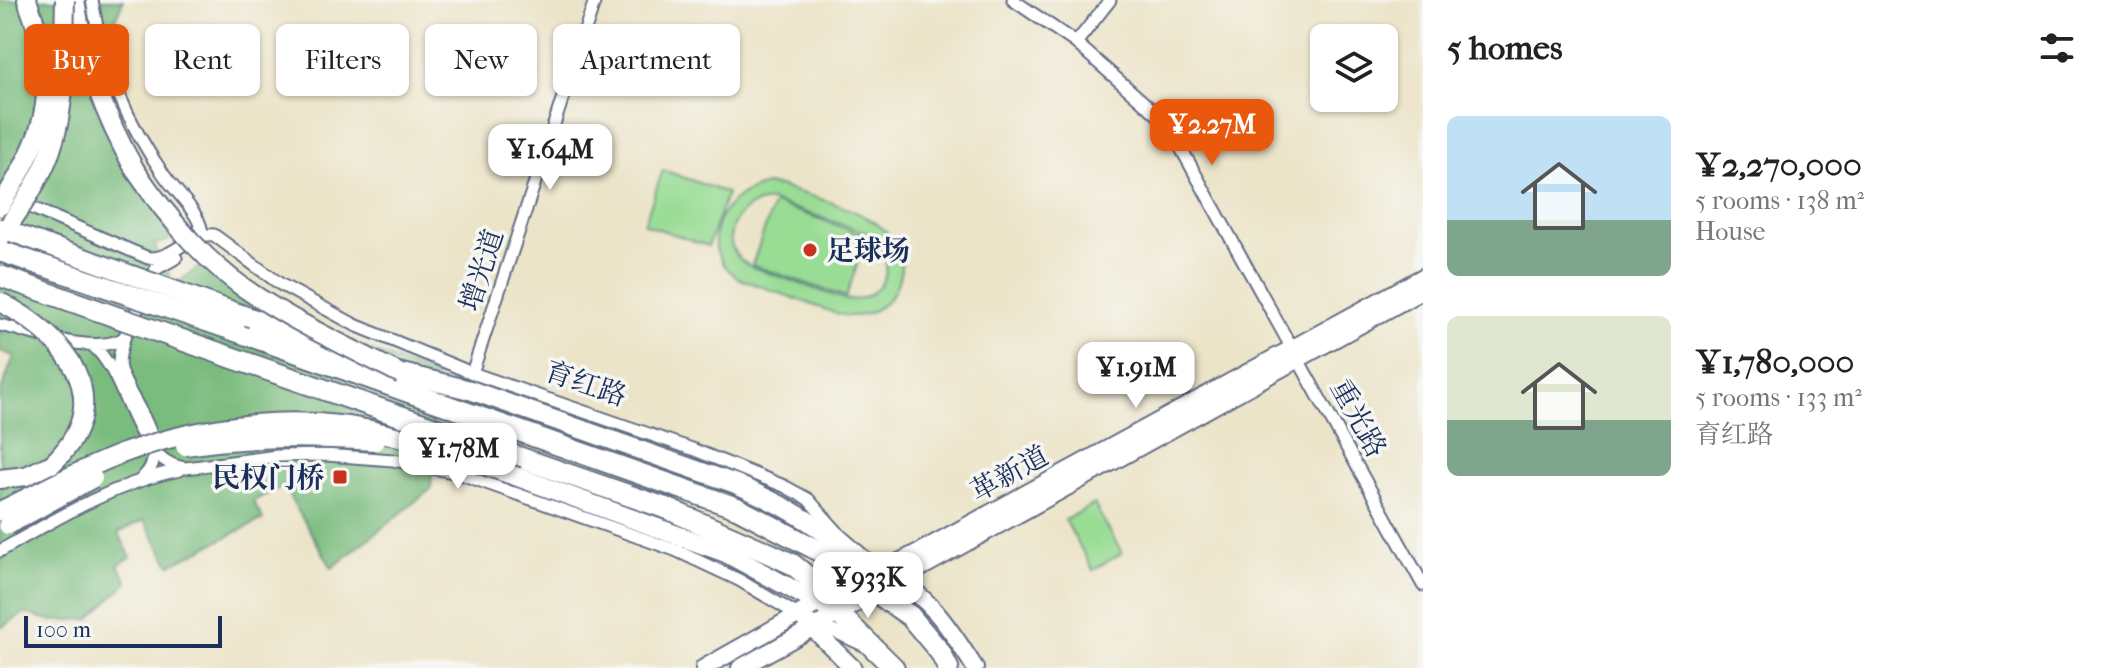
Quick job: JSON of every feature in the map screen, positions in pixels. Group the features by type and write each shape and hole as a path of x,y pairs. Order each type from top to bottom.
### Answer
{"highway":[{"path":"0,251 737,508 878,581 940,652 948,668"},
{"path":"0,276 792,564 828,605 894,668"}],"main road":[{"path":"0,206 30,157 46,98 44,49 27,0"},
{"path":"0,238 38,179 51,148 63,94 65,0"},
{"path":"75,0 86,55 108,117 135,170 181,231 225,272 259,298 401,374"},
{"path":"0,228 401,374 470,390 736,484 828,535 844,558 878,581"},
{"path":"0,302 39,325 62,347 77,372 83,397 78,429 62,454 38,471 14,479 0,479"},
{"path":"0,511 122,454 169,439 212,430 282,422 330,424 390,434 665,519"},
{"path":"0,530 94,477 136,460 187,446 288,436 389,442 429,448"}],"street":[{"name":"育红路","path":"92,0 100,42 115,84 147,149 209,235 316,306 355,325 472,373 692,449 784,486 808,499 878,581"},
{"name":"增光道","path":"472,373 595,0"},
{"name":"重光路","path":"1013,0 1076,43 1167,123 1423,585"},
{"path":"1076,43 1110,0"},
{"path":"0,194 152,259 161,257 195,236 209,235"},
{"path":"139,480 153,462 154,442 120,370 124,338 152,276 161,266 209,235"},
{"path":"142,256 152,269 152,276"},
{"name":"革新道","path":"828,605 878,581 1295,353 1423,277"},
{"name":"革新道","path":"1295,353 1423,290"},
{"path":"0,325 92,345 110,346 124,338"},
{"path":"92,345 112,370 154,452 166,463 186,468"},
{"path":"0,551 100,496 139,480 186,468 277,456 326,455 393,460 458,473 675,550 739,580 816,626 877,651"},
{"path":"878,581 919,595 942,620 975,668"},
{"path":"704,668 798,615 828,605"},
{"path":"740,668 816,626 828,605"},
{"path":"816,626 853,668"}],"green space":[{"path":"0,0 123,0 114,24 24,24 24,96 108,96 136,154 176,212 179,223 176,233 169,240 154,244 174,285 198,268 219,263 264,296 369,350 436,376 431,489 332,568 283,486 253,501 263,519 170,565 144,520 118,533 131,557 118,565 128,582 89,619 52,621 25,613 0,628 0,394 14,356 0,351"},
{"path":"663,170 727,193 708,246 644,224"},
{"path":"767,185 778,186 844,207 885,231 897,247 901,267 890,297 875,310 848,316 738,278 724,265 715,237 725,210 750,190","holes":["771,201 865,232 883,252 885,274 873,292 862,298 847,300 752,267 740,259 733,249 731,238 732,228 746,209"]},
{"name":"足球场","path":"774,203 867,236 846,297 752,265"},
{"path":"1094,504 1122,553 1093,570 1065,520"}],"place":[{"name":"足球场","path":"810,250"},
{"name":"民权门桥","path":"340,477"}]}
